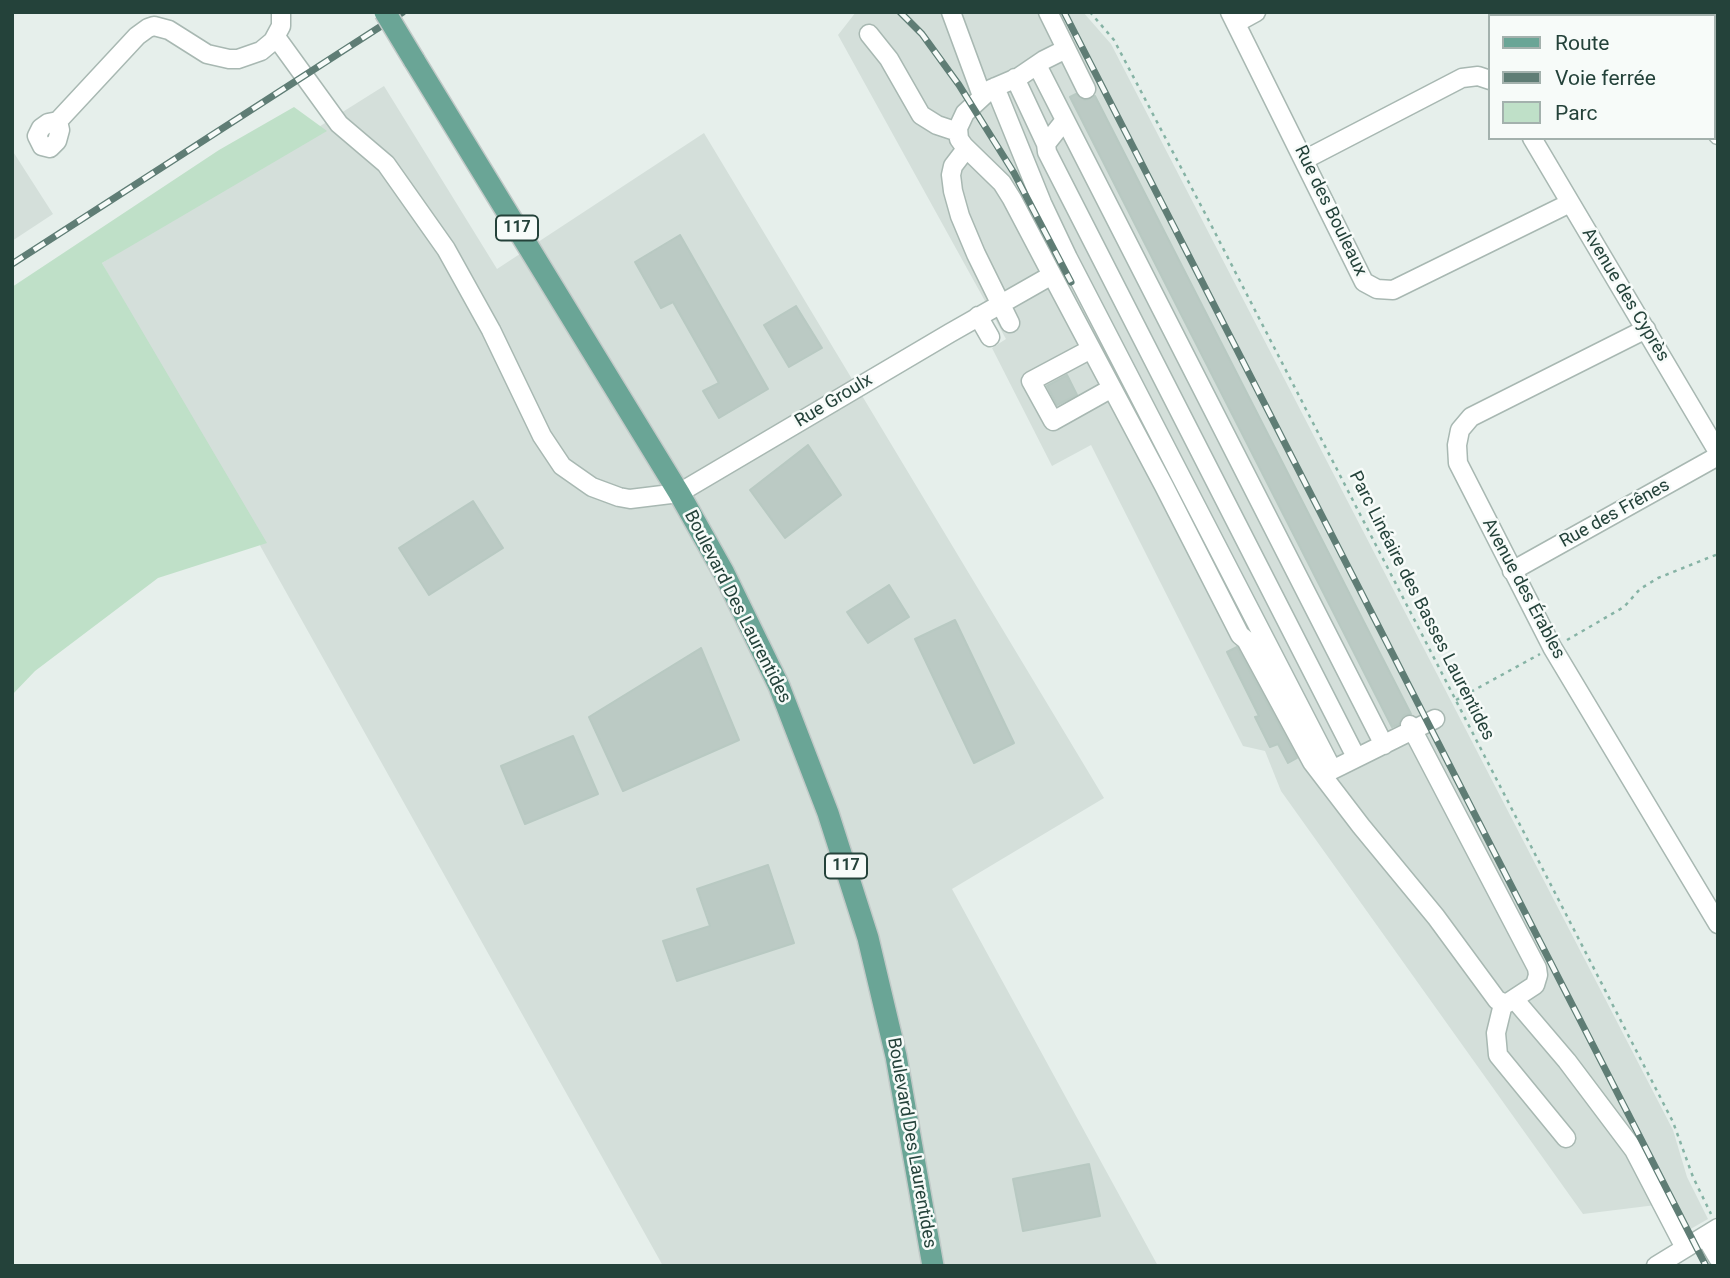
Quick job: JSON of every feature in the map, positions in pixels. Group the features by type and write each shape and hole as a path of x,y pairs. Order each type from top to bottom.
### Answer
{"main road":[{"name":"Boulevard Des Laurentides","path":"385,12 679,493 724,573 771,667 804,746 845,862 868,938 891,1032 933,1266"}],"street":[{"path":"58,121 137,36 148,28 154,26 169,30 207,54 229,59 261,51 276,37 281,26 281,12"},
{"path":"951,12 1068,258 1280,673 1327,772"},
{"path":"1048,12 1086,89"},
{"path":"1233,18 1256,12"},
{"name":"Rue des Bouleaux","path":"1233,18 1364,282 1377,289 1393,290 1570,203"},
{"path":"869,34 890,60 921,115 937,125 958,132"},
{"path":"276,37 339,124 386,164 446,249 491,330 542,436 562,466 592,487 618,497 630,499 679,493"},
{"path":"1066,49 988,92 965,113 958,132 959,139 1002,183 1279,705 1327,772 1361,827 1436,917 1497,1000 1509,1002 1567,1061 1634,1150 1685,1248"},
{"path":"1037,65 1384,745"},
{"path":"1304,160 1462,78 1478,76 1488,78"},
{"path":"1015,78 1046,144 1047,152 1356,757"},
{"path":"1046,144 1065,120"},
{"name":"Avenue des Cyprès","path":"1533,140 1718,454"},
{"path":"966,149 953,166 953,191 976,254 989,310 990,337"},
{"name":"Rue Groulx","path":"679,493 1052,275"},
{"path":"989,310 1010,323"},
{"name":"Avenue des Érables","path":"1646,329 1471,417 1460,430 1458,463 1513,571 1548,650 1718,924"},
{"path":"1091,349 1031,381 1053,421 1111,388"},
{"name":"Rue des Frênes","path":"1513,571 1718,454"},
{"path":"1327,772 1435,719"},
{"path":"1412,728 1537,968 1535,985 1509,1002 1496,1033 1498,1055 1516,1081 1566,1138"},
{"path":"1656,1266 1713,1227 1718,1258"}],"path":[{"name":"Parc Linéaire des Basses Laurentides","path":"1090,12 1119,49 1673,1122 1693,1177 1712,1215 1713,1227"},
{"path":"1456,700 1624,607 1640,589 1658,578 1718,554"}],"shaded area":[{"path":"856,12 1083,12 1111,44 1673,1130 1687,1177 1708,1219 1673,1239 1656,1205 1583,1214 1281,791 1265,751 1243,746 1091,445 1052,466 992,348 1006,339 838,35"},
{"path":"384,86 497,269 704,133 1104,798 952,889 1158,1266 663,1266 102,263"},
{"path":"12,150 53,214 12,241"}],"green space":[{"path":"294,107 327,131 102,263 267,543 158,578 35,671 12,695 12,287 219,150"}],"building":[{"path":"1076,94 1085,100 1095,96 1411,714 1404,715 1399,724 1392,727 1070,97"},
{"path":"680,235 768,389 719,418 703,391 719,383 673,302 661,308 635,262"},
{"path":"796,306 822,348 789,367 764,325"},
{"path":"1067,375 1077,395 1057,405 1047,386"},
{"path":"808,445 841,495 785,538 750,490"},
{"path":"473,501 503,548 429,595 399,548"},
{"path":"889,585 909,617 868,643 847,612"},
{"path":"955,620 1014,743 974,763 915,639"},
{"path":"1237,647 1297,758 1288,763 1278,744 1270,747 1255,717 1259,716 1227,652"},
{"path":"701,648 739,740 623,791 589,717"},
{"path":"573,736 598,794 525,824 501,766"},
{"path":"768,865 794,943 677,981 663,941 710,926 697,889"},
{"path":"1089,1164 1100,1216 1023,1231 1013,1179"}],"railway":[{"path":"12,264 403,12"},
{"path":"900,12 922,34 959,85 1014,173 1071,282"},
{"path":"1064,12 1706,1266"}]}
